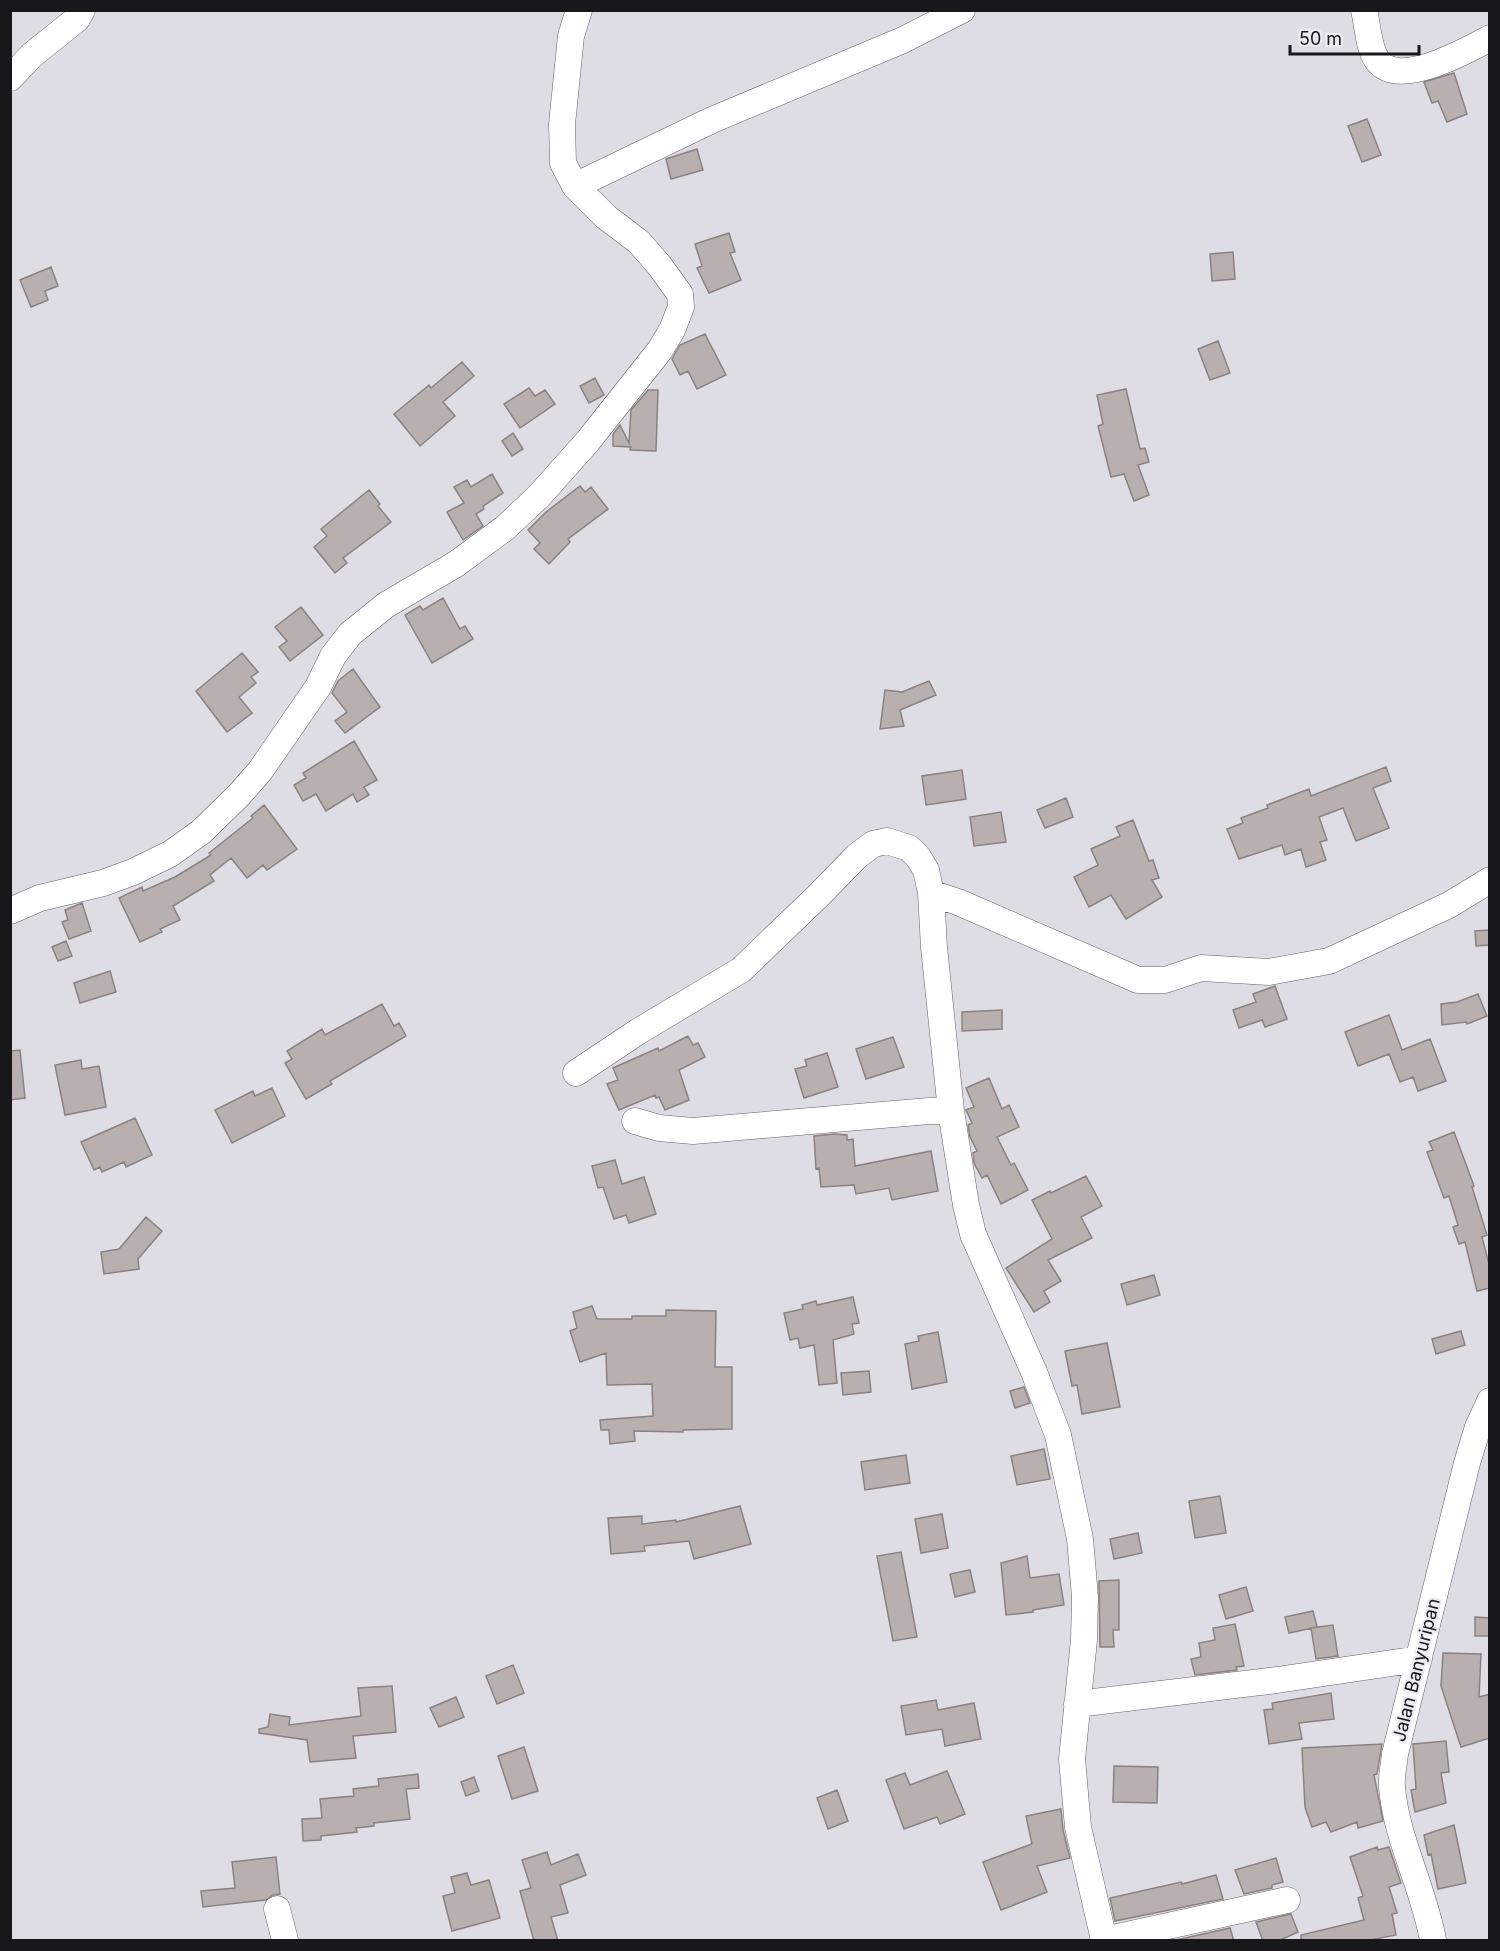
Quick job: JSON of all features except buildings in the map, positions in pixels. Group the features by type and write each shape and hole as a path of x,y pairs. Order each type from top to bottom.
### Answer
{"street":[{"path":"10,78 32,55 77,19 82,10"},
{"path":"10,911 40,898 103,883 134,872 170,854 201,832 260,771 318,687 333,656 350,634 386,604 456,564 505,528 539,495 581,448 660,351 672,330 681,306 680,294 639,242 606,217 574,186 563,163 562,124 572,36 579,10"},
{"path":"574,186 712,120 903,40 962,10"},
{"path":"1364,10 1375,56 1385,68 1397,71 1409,71 1441,62 1490,38"},
{"path":"576,1073 639,1031 741,969 857,856 873,844 886,841 909,848 918,857 926,870 931,893 934,947 951,1111 966,1206 973,1234 1034,1372 1058,1436 1080,1539 1085,1597 1084,1640 1072,1759 1078,1827 1104,1941 1287,1900"},
{"path":"931,893 958,902 1138,980 1165,980 1201,968 1269,972 1329,961 1449,905 1490,880"},
{"path":"635,1121 659,1128 693,1131 951,1111"},
{"name":"Jalan Banyuripan","path":"1433,1941 1429,1917 1395,1810 1392,1785 1395,1754 1467,1463 1478,1427 1490,1401"},
{"path":"1077,1704 1278,1680 1419,1659"},
{"path":"277,1909 285,1941"}]}
